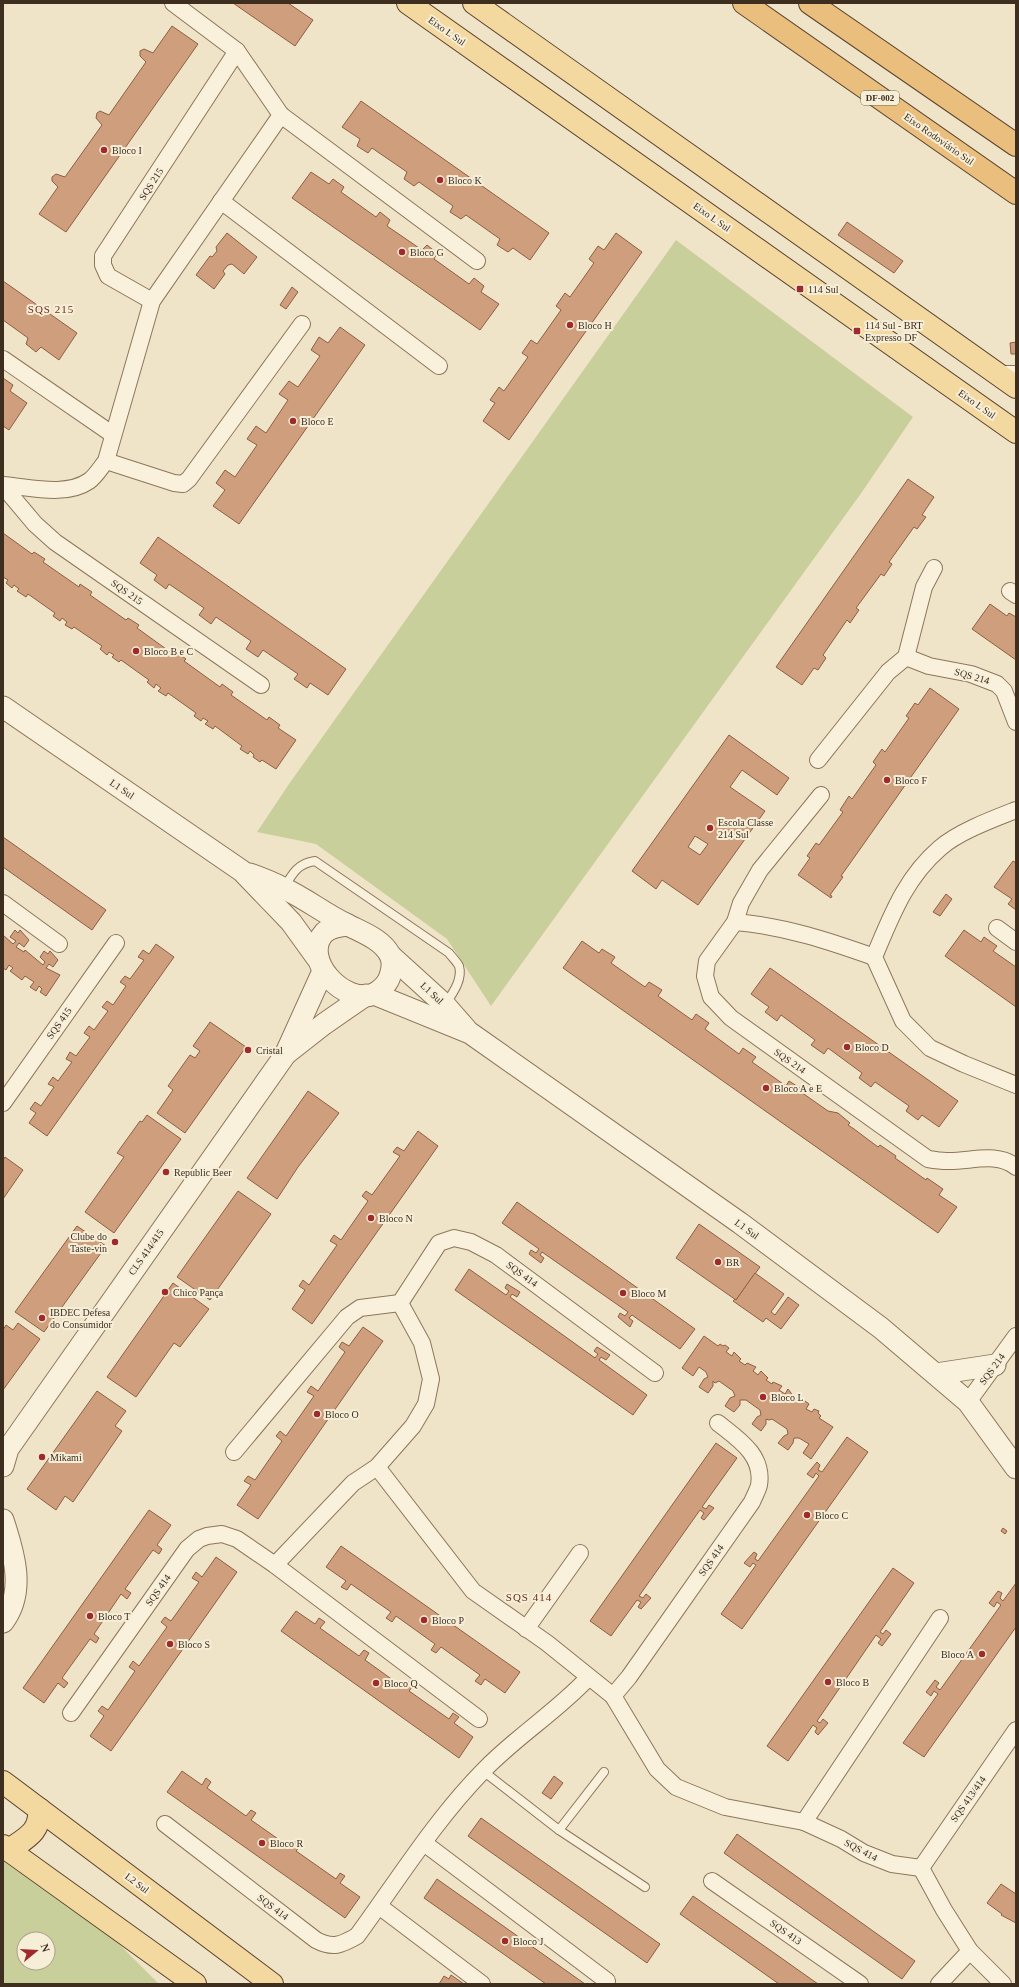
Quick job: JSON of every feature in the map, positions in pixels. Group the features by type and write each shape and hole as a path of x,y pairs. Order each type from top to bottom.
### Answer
{"highway":[{"name":"Eixo Rodoviário Sul","path":"744,3 1016,193"},
{"path":"810,3 1016,145"}],"main road":[{"name":"Eixo L Sul","path":"408,3 1016,432"},
{"path":"474,3 1016,386"},
{"name":"L2 Sul","path":"3,1782 272,1984"},
{"path":"6,1848 26,1839 38,1826 39,1809"},
{"path":"6,1848 195,1984"}],"street":[{"path":"172,3 237,51 281,115 477,261"},
{"name":"SQS 215","path":"152,301 108,276 103,265 103,256 237,51"},
{"name":"SQS 215","path":"3,485 65,490 80,486 91,480 106,461 112,434 152,301 281,115"},
{"path":"221,201 439,366"},
{"path":"106,461 174,483 183,484 189,479 302,324"},
{"path":"3,359 112,434"},
{"name":"SQS 215","path":"3,485 35,524 55,542 261,685"},
{"path":"818,760 888,672 906,658 924,587 934,568"},
{"name":"SQS 214","path":"906,658 930,666 971,674 997,684 1004,691 1016,722"},
{"name":"L1 Sul","path":"3,707 242,870 284,888 347,925"},
{"name":"SQS 214","path":"821,795 750,884 741,903 735,922 707,960 705,976 711,997 731,1018 928,1159 946,1161 991,1157 1013,1164 1016,1167"},
{"path":"874,957 897,903 910,880 940,848 978,825 1016,810"},
{"name":"L1 Sul","path":"242,870 291,922 320,964"},
{"path":"3,903 59,944"},
{"path":"735,922 782,928 840,944 874,957 902,1021 930,1048 964,1064 1016,1085"},
{"path":"347,925 362,931 377,941 390,956 392,968 389,980 383,987 370,994 344,990 335,984 320,964 319,943 324,933 333,928 347,925"},
{"path":"997,928 1016,942"},
{"name":"SQS 415","path":"3,1103 116,943"},
{"name":"L1 Sul","path":"390,956 445,1006 470,1033 740,1223 881,1328 968,1402 1009,1451 1016,1468"},
{"name":"CLS 414/415","path":"4,1456 285,1055 320,964"},
{"name":"L1 Sul","path":"370,994 470,1033"},
{"name":"CLS 414/415","path":"285,1055 324,1024 370,994"},
{"name":"SQS 414","path":"400,1303 439,1243 454,1238 471,1242 496,1255 655,1373"},
{"path":"234,1452 347,1317 360,1308 400,1303 422,1343 431,1379 426,1404 416,1421 399,1444 377,1467 353,1483 275,1565"},
{"name":"SQS 214","path":"968,1402 1016,1336"},
{"path":"936,1374 995,1365"},
{"name":"SQS 414","path":"613,1696 629,1677 752,1502 759,1485 758,1468 751,1450 718,1423"},
{"name":"SQS 414","path":"377,1467 473,1591 547,1643 588,1678 613,1696 657,1769 676,1787 725,1807 804,1822 841,1839 864,1854 892,1864 921,1868"},
{"path":"3,1520 15,1600 3,1622"},
{"name":"SQS 414","path":"71,1713 193,1543 207,1536 222,1534 237,1539 275,1565 479,1719"},
{"path":"526,1629 580,1553"},
{"path":"804,1822 940,1618"},
{"name":"SQS 414","path":"165,1824 316,1940 327,1946 344,1943 357,1936 437,1824 483,1771 518,1737 568,1700 588,1678"},
{"name":"SQS 413/414","path":"921,1868 1016,1730"},
{"path":"424,1842 607,1981"},
{"path":"921,1868 944,1910 970,1951 1003,1984"},
{"name":"SQS 413","path":"712,1881 860,1984"},
{"path":"379,1906 482,1984"},
{"path":"939,1984 970,1951"}],"lane":[{"path":"992,370 1016,370"},
{"path":"284,888 294,872 306,862 315,862 449,953 459,966 459,977 456,988 445,1006"},
{"path":"483,1771 559,1830 645,1887"},
{"path":"559,1830 604,1772"}],"green space":[{"path":"676,240 913,417 862,492 491,1006 447,939 316,844 257,832 289,784"},
{"path":"3,1858 107,1932 159,1984 3,1984"}],"building":[{"path":"233,3 288,3 313,20 295,46"},
{"name":"Bloco I","path":"172,26 198,44 66,232 39,214 58,187 52,181 52,177 56,174 65,177 102,125 96,118 97,113 100,111 109,115 146,62 140,56 140,51 144,49 153,53"},
{"name":"Bloco K","path":"361,101 549,233 530,260 513,248 508,252 497,245 500,239 466,215 461,219 450,212 453,206 419,182 414,186 404,179 407,172 372,148 368,153 357,146 360,139 342,127"},
{"name":"Bloco G","path":"311,172 329,184 333,179 344,187 341,192 376,217 380,212 390,220 387,226 422,250 427,245 437,253 434,259 469,284 474,278 484,286 481,292 499,304 480,330 292,198"},
{"path":"847,222 903,261 894,273 838,235"},
{"path":"227,233 257,257 244,274 232,264 228,265 223,271 225,274 214,289 196,275 210,256 212,257 217,251 216,247"},
{"name":"Bloco H","path":"616,233 642,252 509,440 483,421 495,403 490,400 499,387 504,391 528,357 522,353 531,340 537,344 561,310 556,306 565,293 570,297 594,263 589,259 598,246 604,250"},
{"path":"3,281 77,333 59,360 41,347 36,352 26,344 28,338 3,320"},
{"path":"292,287 298,292 286,309 280,305"},
{"name":"Bloco E","path":"340,327 365,345 239,524 213,506 225,490 216,483 225,470 235,477 257,445 247,439 256,426 266,433 288,400 279,394 289,381 298,387 320,356 311,350 319,337 328,343"},
{"path":"1016,342 1016,354 1011,354 1010,343"},
{"path":"3,378 13,385 10,391 27,403 9,430 3,426"},
{"path":"908,479 934,497 922,515 926,517 917,529 914,527 889,562 892,564 884,576 881,574 856,608 859,610 850,623 847,620 823,655 826,658 818,670 814,668 802,685 776,667"},
{"name":"Bloco B e C","path":"3,533 32,554 34,552 45,559 43,562 79,587 80,584 92,592 90,595 126,620 128,618 139,625 137,628 173,654 175,651 186,659 184,661 220,687 222,684 233,692 231,695 267,720 269,717 280,725 278,728 296,740 276,769 262,760 260,762 253,757 254,755 250,751 248,754 240,749 242,746 215,726 213,729 205,724 208,721 203,718 201,721 194,716 196,713 168,693 166,696 158,691 161,688 156,684 154,688 147,682 149,680 121,660 119,662 112,657 114,655 109,652 107,655 100,649 102,646 74,627 72,629 65,625 67,622 62,618 60,621 53,616 55,613 28,594 26,597 17,591 19,589 14,585 12,588 6,583 8,580 3,577"},
{"path":"158,537 346,669 328,695 310,683 307,688 294,679 298,674 263,650 258,657 246,649 251,641 216,617 211,624 199,615 204,608 169,584 166,589 154,580 157,575 140,563"},
{"path":"990,604 1007,616 1009,613 1016,617 1016,660 972,629"},
{"name":"Bloco F","path":"930,688 959,709 841,876 843,877 830,895 832,896 831,898 798,875 810,858 807,856 816,843 819,845 843,812 840,810 849,796 852,799 876,765 873,762 882,749 885,752 909,718 906,716 915,703 918,705"},
{"name":"Escola Classe 214 Sul","path":"729,735 789,778 777,795 742,770 730,787 765,811 698,905 662,880 656,889 632,871","holes":["695,836 708,844 700,855 688,847"]},
{"path":"3,837 106,910 92,930 3,867"},
{"path":"1013,861 1016,863 1016,910 1008,904 1012,899 994,887"},
{"path":"946,894 952,899 940,916 933,912"},
{"path":"15,930 18,933 20,930 29,940 24,947 19,943 16,947 24,952 25,950 43,965 45,962 40,957 44,951 48,954 50,951 58,960 53,967 49,964 46,968 60,975 46,996 40,992 42,989 39,986 36,991 30,987 34,982 25,976 22,980 10,971 13,968 9,965 6,970 3,968 3,935 13,944 16,941 10,937"},
{"path":"964,930 981,942 984,937 997,946 993,951 1016,967 1016,1007 945,956"},
{"name":"Bloco A e E","path":"582,941 599,953 602,949 615,957 611,963 645,987 649,982 662,990 658,996 692,1020 696,1014 709,1023 705,1029 739,1054 743,1048 756,1057 752,1062 786,1086 789,1081 803,1090 801,1092 828,1111 838,1113 850,1123 848,1125 878,1147 880,1145 896,1156 895,1158 926,1180 927,1178 943,1189 939,1195 957,1207 938,1233 563,968"},
{"path":"156,944 174,957 47,1136 29,1123 36,1113 30,1109 35,1102 41,1106 54,1087 48,1084 53,1077 58,1081 72,1062 66,1059 70,1052 76,1056 90,1037 84,1033 89,1026 94,1030 108,1011 102,1007 107,1001 113,1005 126,986 120,982 125,976 130,979 144,960 138,957 143,950 149,954"},
{"name":"Bloco D","path":"770,968 958,1101 939,1127 922,1115 918,1120 906,1111 909,1106 875,1082 871,1087 859,1078 862,1073 828,1048 824,1054 811,1045 815,1040 781,1015 777,1021 765,1012 769,1007 751,994"},
{"path":"210,1022 246,1047 185,1133 157,1113 173,1090 168,1086 190,1055 195,1058 200,1051 193,1046"},
{"path":"308,1091 339,1113 298,1167 277,1199 247,1178"},
{"path":"147,1115 181,1139 114,1233 85,1212 124,1157 117,1153 140,1121 142,1122"},
{"name":"Bloco N","path":"418,1131 438,1146 312,1324 292,1309 305,1290 299,1286 303,1280 309,1285 337,1245 330,1241 334,1235 341,1240 368,1201 362,1196 366,1191 372,1195 400,1156 393,1152 397,1147 404,1151"},
{"path":"5,1157 23,1170 3,1199 3,1160"},
{"path":"238,1191 271,1214 210,1300 177,1277"},
{"name":"Bloco M","path":"517,1202 695,1329 680,1349 632,1315 629,1318 633,1321 630,1327 618,1317 620,1313 625,1316 628,1312 542,1252 540,1255 544,1258 541,1263 529,1254 531,1250 536,1253 539,1249 502,1223"},
{"name":"BR","path":"699,1224 760,1267 736,1300 676,1258"},
{"path":"77,1226 106,1246 44,1332 15,1312"},
{"path":"469,1269 506,1295 509,1291 505,1288 507,1284 520,1292 517,1297 512,1294 510,1297 595,1358 598,1354 594,1351 597,1347 610,1355 606,1360 601,1357 599,1360 647,1395 633,1415 455,1290"},
{"path":"755,1273 784,1294 771,1312 775,1315 788,1297 799,1305 781,1329 766,1318 763,1322 733,1301 735,1299 736,1300"},
{"path":"173,1283 209,1309 180,1347 174,1343 136,1397 107,1377"},
{"path":"18,1323 40,1339 3,1390 3,1330 6,1325 13,1330"},
{"name":"Bloco O","path":"363,1327 383,1341 258,1519 237,1505 251,1485 244,1481 248,1476 255,1480 282,1441 276,1436 280,1431 286,1436 314,1396 307,1392 311,1386 318,1391 345,1352 339,1347 342,1342 349,1346"},
{"name":"Bloco L","path":"704,1336 718,1346 720,1344 723,1346 725,1345 729,1348 726,1352 732,1356 734,1352 741,1359 739,1361 745,1365 747,1363 756,1367 753,1371 758,1375 761,1371 768,1378 766,1380 772,1384 773,1382 782,1386 779,1390 785,1394 788,1389 794,1397 793,1399 798,1403 800,1401 803,1403 805,1401 809,1404 806,1409 812,1412 814,1409 819,1411 818,1413 821,1416 819,1418 833,1427 811,1459 803,1453 809,1444 799,1438 794,1438 793,1443 788,1450 778,1443 788,1434 787,1429 772,1419 766,1419 766,1424 761,1431 752,1424 757,1417 761,1415 760,1410 746,1400 740,1400 740,1405 734,1412 725,1406 730,1398 735,1396 733,1391 719,1381 715,1383 713,1381 713,1386 708,1393 699,1387 704,1379 708,1377 706,1372 699,1367 693,1376 682,1368"},
{"path":"97,1391 126,1411 115,1426 122,1431 73,1502 65,1496 56,1510 27,1489"},
{"name":"Bloco C","path":"847,1437 868,1452 742,1629 721,1614 756,1565 753,1563 750,1567 744,1563 754,1552 757,1554 755,1559 758,1561 819,1476 816,1473 813,1478 807,1474 817,1462 820,1465 818,1470 822,1472"},
{"path":"716,1443 737,1458 702,1507 706,1509 709,1505 714,1508 704,1520 701,1518 704,1513 700,1510 639,1596 643,1598 646,1594 651,1598 641,1609 638,1607 641,1602 637,1600 611,1636 590,1621"},
{"name":"Bloco T","path":"149,1510 171,1525 157,1545 162,1549 159,1554 153,1550 125,1589 131,1593 127,1599 121,1594 94,1634 99,1638 96,1643 90,1639 62,1678 68,1683 64,1688 58,1683 44,1703 23,1688"},
{"path":"1003,1528 1007,1531 1005,1534 1001,1531"},
{"name":"Bloco P","path":"341,1546 520,1672 505,1693 485,1679 481,1685 475,1681 480,1675 441,1647 436,1653 431,1650 435,1644 396,1616 392,1622 386,1618 391,1612 351,1584 347,1590 341,1587 346,1581 326,1567"},
{"name":"Bloco S","path":"216,1557 237,1572 111,1751 90,1736 104,1716 98,1711 102,1706 108,1710 135,1671 129,1667 133,1661 139,1666 167,1627 161,1622 165,1617 171,1621 199,1582 192,1578 196,1572 202,1577"},
{"name":"Bloco B","path":"893,1568 914,1583 880,1632 883,1634 886,1630 891,1634 882,1646 878,1643 881,1639 876,1635 817,1721 820,1723 823,1719 828,1723 818,1735 815,1732 817,1728 813,1725 788,1761 767,1746"},
{"name":"Bloco A","path":"1016,1583 1016,1627 924,1757 903,1743 938,1694 934,1691 931,1696 926,1692 935,1680 939,1683 936,1687 940,1690 1001,1605 997,1602 994,1607 989,1603 998,1591 1002,1593 1000,1598 1003,1601"},
{"name":"Bloco Q","path":"296,1611 315,1624 319,1618 325,1622 320,1628 359,1656 364,1650 369,1653 365,1660 404,1688 409,1681 414,1685 409,1691 449,1719 453,1713 459,1717 454,1723 473,1737 459,1758 281,1631"},
{"name":"Bloco R","path":"182,1771 202,1785 206,1778 211,1782 207,1788 246,1816 251,1810 256,1813 251,1820 291,1848 295,1841 301,1845 296,1851 336,1879 340,1873 345,1876 340,1883 360,1897 345,1918 167,1792"},
{"path":"554,1776 563,1783 551,1799 542,1793"},
{"path":"481,1818 660,1944 647,1963 468,1836"},
{"path":"737,1834 915,1961 902,1979 724,1853"},
{"name":"Bloco J","path":"437,1879 585,1984 546,1984 424,1898"},
{"path":"1001,1884 1016,1894 1016,1923 1001,1915 1002,1914 987,1903"},
{"path":"693,1896 818,1984 779,1984 680,1914"},
{"path":"451,1975 464,1984 439,1984 444,1976 449,1979"}],"place":[{"name":"Bloco I","path":"104,150"},
{"name":"Bloco K","path":"440,180"},
{"name":"Bloco G","path":"402,252"},
{"name":"114 Sul","path":"800,289"},
{"name":"Bloco H","path":"570,325"},
{"name":"114 Sul - BRT Expresso DF","path":"857,331"},
{"name":"Bloco E","path":"293,421"},
{"name":"Bloco B e C","path":"136,651"},
{"name":"Bloco F","path":"887,780"},
{"name":"Escola Classe 214 Sul","path":"710,828"},
{"name":"Bloco D","path":"847,1047"},
{"name":"Cristal","path":"248,1050"},
{"name":"Bloco A e E","path":"766,1088"},
{"name":"Republic Beer","path":"166,1172"},
{"name":"Bloco N","path":"371,1218"},
{"name":"Clube do Taste-vin","path":"115,1242"},
{"name":"BR","path":"718,1262"},
{"name":"Chico Pança","path":"165,1292"},
{"name":"Bloco M","path":"623,1293"},
{"name":"IBDEC Defesa do Consumidor","path":"42,1318"},
{"name":"Bloco L","path":"763,1397"},
{"name":"Bloco O","path":"317,1414"},
{"name":"Mikami","path":"42,1457"},
{"name":"Bloco C","path":"807,1515"},
{"name":"Bloco T","path":"90,1616"},
{"name":"Bloco P","path":"424,1620"},
{"name":"Bloco S","path":"170,1644"},
{"name":"Bloco A","path":"982,1654"},
{"name":"Bloco B","path":"828,1682"},
{"name":"Bloco Q","path":"376,1683"},
{"name":"Bloco R","path":"262,1843"},
{"name":"Bloco J","path":"505,1941"}],"district":[{"name":"SQS 215","path":"51,309"},
{"name":"SQS 414","path":"529,1597"}]}
